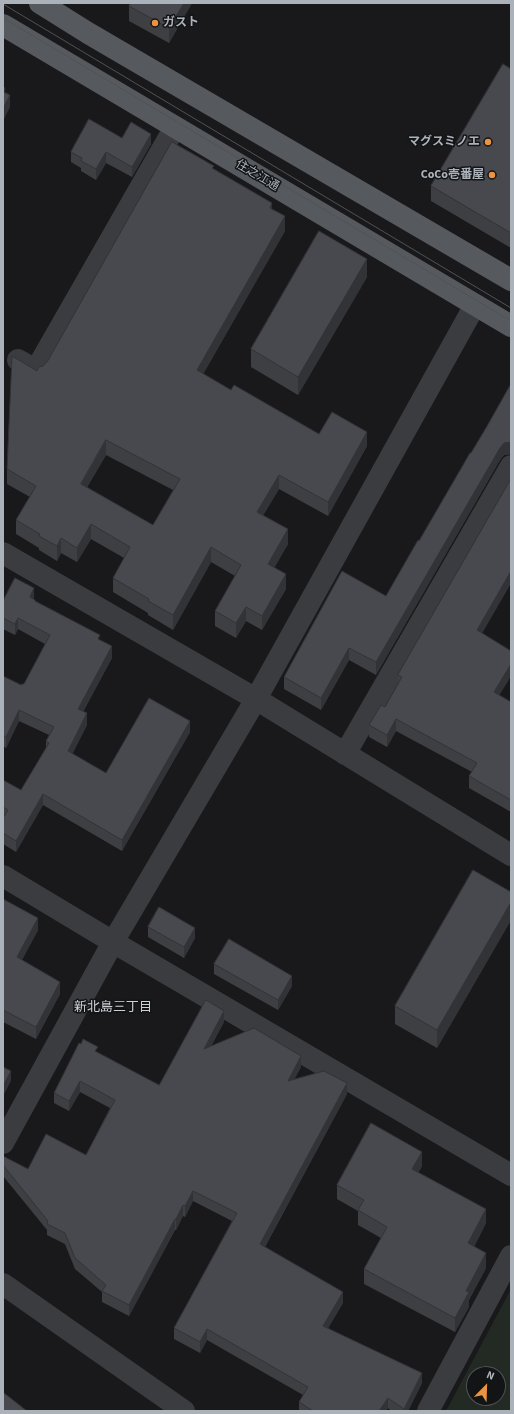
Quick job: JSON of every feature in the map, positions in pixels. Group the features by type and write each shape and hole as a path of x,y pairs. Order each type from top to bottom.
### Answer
{"main road":[{"path":"40,3 88,33 511,280"},
{"name":"住之江通","path":"3,25 511,326"}],"street":[{"path":"18,360 36,370 176,127"},
{"path":"3,1143 113,942 256,699 475,305"},
{"path":"345,754 511,466"},
{"path":"3,553 256,699 511,856"},
{"path":"3,876 511,1175"},
{"path":"428,1411 511,1256"},
{"path":"3,1284 184,1411"}],"shaded area":[{"path":"511,1289 511,1411 446,1411 466,1373 466,1406 506,1406 506,1366 470,1366"}],"building":[{"path":"131,3 184,3 169,28 129,6"},
{"name":"マグスミノエ","path":"503,64 511,69 511,233 431,186"},
{"path":"3,87 5,88 4,92 10,95 3,109"},
{"path":"89,119 122,138 131,122 151,134 132,167 106,152 96,169 81,161 82,158 71,152"},
{"path":"172,142 214,166 212,168 272,203 270,208 285,216 197,370 231,390 234,385 319,434 332,412 367,432 328,502 279,475 257,512 288,529 268,564 286,574 262,616 246,607 236,623 215,611 241,565 211,547 173,615 148,601 149,599 113,578 130,547 91,524 77,548 61,538 57,546 16,520 36,486 7,469 12,356 37,371 39,367 43,366 47,362","holes":["106,440 180,479 153,525 81,484"]},
{"path":"319,231 367,259 298,377 251,349"},
{"path":"511,384 511,442 504,443 500,448 376,662 349,648 321,698 284,677 342,571 386,596"},
{"path":"511,479 511,571 477,630 511,651 511,664 494,692 511,702 511,800 469,776 477,763 396,719 387,735 369,725 381,705 385,707 402,677 398,675"},
{"path":"15,578 34,588 30,597 35,601 100,635 98,639 112,646 78,709 87,713 68,751 106,773 149,698 190,721 122,840 43,794 16,841 3,833 3,818 8,810 3,807 3,780 21,790 49,743 46,741 54,727 19,710 6,737 3,735 3,676 21,685 24,684 50,635 18,618 15,624 3,618 3,601"},
{"path":"473,870 511,892 511,902 437,1030 395,1006"},
{"path":"3,899 38,918 17,957 60,982 36,1027 3,1010"},
{"path":"159,907 195,928 184,947 148,927"},
{"path":"229,939 292,976 278,1000 214,964"},
{"path":"206,1000 224,1011 204,1049 254,1028 301,1056 288,1081 324,1071 347,1083 260,1244 343,1292 323,1326 422,1373 404,1409 388,1398 379,1411 313,1411 299,1402 308,1387 207,1329 200,1342 174,1328 237,1213 193,1191 185,1206 183,1205 175,1219 129,1305 102,1291 106,1285 75,1258 65,1233 47,1224 48,1221 3,1165 3,1156 28,1169 46,1134 86,1155 115,1100 80,1081 69,1101 54,1093 79,1043 81,1044 83,1039 98,1047 95,1051 159,1085"},
{"path":"3,1067 11,1071 3,1086"},
{"path":"371,1123 422,1152 412,1169 486,1209 468,1243 486,1253 466,1291 469,1292 455,1318 364,1269 387,1227 358,1210 364,1200 337,1185"},
{"path":"4,1393 27,1411 3,1411"}],"tram line":[{"path":"3,4 511,308"},
{"path":"3,18 511,321"}],"place":[{"name":"ガスト","path":"155,23"},
{"name":"マグスミノエ","path":"488,142"},
{"name":"CoCo壱番屋","path":"492,175"}],"district":[{"name":"新北島三丁目","path":"113,1008"}]}
